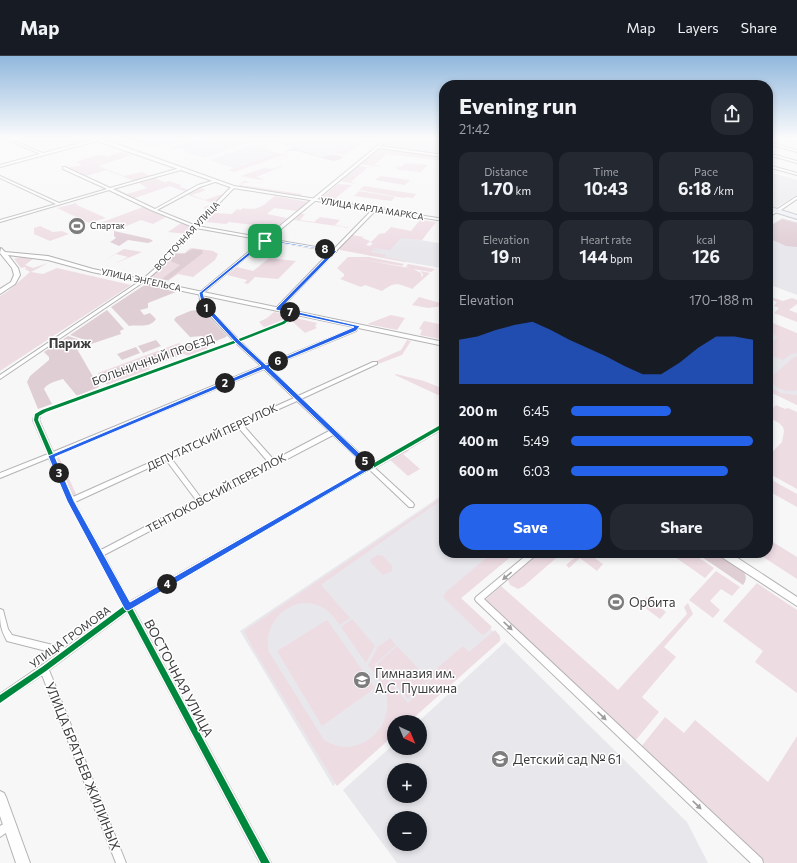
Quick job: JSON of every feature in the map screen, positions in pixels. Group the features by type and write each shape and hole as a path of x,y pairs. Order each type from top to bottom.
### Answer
{"main road":[{"path":"773,210 797,217"}],"street":[{"path":"80,176 154,210 195,226 335,251"},
{"path":"0,221 156,176"},
{"name":"УЛИЦА КАРЛА МАРКСА","path":"199,176 233,187 439,219"},
{"path":"344,176 201,293 203,305 237,341 411,505"},
{"path":"0,177 59,204"},
{"path":"154,210 200,186 214,181"},
{"name":"ВОСТОЧНАЯ УЛИЦА","path":"0,377 144,280 162,264 168,255 233,187"},
{"path":"773,213 797,198"},
{"path":"277,309 375,209"},
{"path":"0,292 13,283 17,275 15,268 1,251"},
{"name":"УЛИЦА ЭНГЕЛЬСА","path":"1,251 48,258 92,270 439,343"},
{"name":"БОЛЬНИЧНЫЙ ПРОЕЗД","path":"38,415 44,411 237,341 284,322 297,313"},
{"path":"0,476 354,330 357,326"},
{"name":"ДЕПУТАТСКИЙ ПЕРЕУЛОК","path":"71,501 375,363"},
{"name":"ВОСТОЧНАЯ УЛИЦА","path":"38,415 36,420 71,501 266,863"},
{"path":"239,425 273,463"},
{"name":"УЛИЦА ГРОМОВА","path":"0,699 44,669 65,652 128,607 439,428"},
{"name":"ТЕНТЮКОВСКИЙ ПЕРЕУЛОК","path":"99,554 333,432"},
{"path":"168,458 200,501"},
{"path":"528,558 479,600 758,863"},
{"path":"731,558 797,602"},
{"path":"0,612 4,630 10,638 65,652"},
{"name":"УЛИЦА БРАТЬЕВ ЖИЛИНЫХ","path":"44,669 121,863"},
{"path":"0,797 5,829 23,863"}],"shaded area":[{"path":"120,176 151,176 134,181"},
{"path":"241,176 259,176 256,177 263,179 261,180"},
{"path":"347,176 358,176 351,182 356,184 341,181"},
{"path":"380,176 410,180 405,185 375,180"},
{"path":"773,176 781,176 797,180 797,195 777,207 773,207"},
{"path":"155,178 164,182 169,181 181,185 180,187 190,190 186,192 170,186 135,198 116,191 118,190 127,194 147,188 139,183"},
{"path":"244,181 250,182 240,185 302,194 301,196 311,198 237,186 240,186 239,185"},
{"path":"338,184 352,185 337,197 336,199 338,200 391,208 321,198"},
{"path":"364,186 416,194 413,198 404,198 359,190"},
{"path":"201,188 206,190 192,195 205,200 223,195 208,210 203,208 213,203 188,195"},
{"path":"359,191 395,197 391,201 354,196"},
{"path":"275,196 309,202 297,211 274,208 267,214 287,218 272,231 252,228 253,225 229,222 226,224 205,222 213,213 232,214 237,209 257,208"},
{"path":"76,203 77,205 106,218 89,223 57,208"},
{"path":"143,207 166,217 153,224 141,220 114,231 97,224"},
{"path":"301,214 305,214 300,220 314,222 320,217 340,220 335,225 351,228 294,220"},
{"path":"782,218 797,222 797,295 773,286 773,224"},
{"path":"782,219 797,223 797,247 786,246 773,240 773,224"},
{"path":"420,220 436,222 422,240 401,238 390,250 374,248 373,249 384,251 372,250 371,252 386,255 385,257 406,261 405,262 340,250 340,247 352,235 364,237 362,238 370,241 366,245 370,246 373,243 370,243 379,234 385,233 391,227 411,231"},
{"path":"181,223 191,227 186,234 168,232"},
{"path":"40,226 53,232 62,231 69,234 50,241 34,234 34,228"},
{"path":"114,231 153,241 148,243 128,240 119,246 110,242 116,238 114,236"},
{"path":"385,234 439,243 439,268 366,255"},
{"path":"178,248 175,253 185,253 192,248 213,251 218,254 215,260 193,277 178,274 168,281 150,278 166,262"},
{"path":"124,249 142,252 114,264 128,257 116,254 103,261"},
{"path":"193,249 202,250 203,253 168,280 162,279 180,265 168,260 173,254 184,254"},
{"path":"20,257 33,259 25,265 33,268 48,263 31,272 43,274 57,268 131,285 0,371 0,296 30,272 25,269 26,267 21,268 14,259"},
{"path":"348,257 369,257 404,264 402,266 359,259 409,268 406,267 408,264 435,269 431,272 413,269 421,273 422,278 423,274 420,271 430,273 412,289 396,284 382,291 365,285 361,287 340,279 344,276 344,274 337,268"},
{"path":"269,258 296,261 278,279 255,277 248,284 244,283 247,280 227,275 237,267 253,271"},
{"path":"146,284 176,292 148,303 148,308 140,310 144,315 150,313 156,319 153,322 147,325 129,326 111,307"},
{"path":"419,297 439,303 439,307 428,308 412,305"},
{"path":"773,298 783,301 792,298 797,300 797,304 789,310 797,313 797,322 774,313 779,308 774,306 777,302 773,300"},
{"path":"202,309 227,336 226,337 211,343 202,336 190,337 174,320 176,317 190,311"},
{"path":"107,310 124,329 120,331 121,334 91,344 88,341 70,335"},
{"path":"274,312 291,316 265,328 259,322"},
{"path":"391,315 405,318 397,330 367,324"},
{"path":"296,318 317,323 315,326 317,328 305,333 292,321 289,323"},
{"path":"424,321 439,324 439,339 420,335 422,330 419,329"},
{"path":"773,323 797,333 797,353 791,354 783,360 773,356 773,341 778,337 773,334"},
{"path":"773,327 797,337 797,405 773,393"},
{"path":"68,336 87,342 89,345 77,349 99,387 77,396 63,379 55,381 47,385 44,389 52,404 38,409 27,382 30,376 49,360 49,357 44,352"},
{"path":"156,340 161,346 143,353 138,346"},
{"path":"201,340 209,348 188,356 184,354 149,367 150,370 108,385 104,383 98,373 179,343 183,347"},
{"path":"407,340 411,341 402,355 378,364 374,362 401,350"},
{"path":"194,344 198,346 112,379 105,379 102,375 105,372 163,351 177,350"},
{"path":"136,347 140,353 122,360 117,354"},
{"path":"797,356 797,390 782,390 773,384 773,375"},
{"path":"395,375 424,381 439,387 439,394 438,395"},
{"path":"773,389 781,393 797,395 797,405 773,393"},
{"path":"776,405 797,412 797,489 773,476 773,451 782,442 784,431 783,427 773,420 773,408"},
{"path":"407,449 409,451 403,454 420,469 408,476 389,459"},
{"path":"59,457 77,496 72,497 56,459"},
{"path":"773,481 797,494 797,507 773,494"},
{"name":"Гимназия им. А.С. Пушкина","path":"439,497 439,558 509,558 460,599 501,639 414,715 387,715 387,738 333,786 240,631"},
{"path":"439,499 439,502 322,584 322,586 350,618 340,625 325,609 311,603 300,603 290,607 275,621 270,630 268,641 269,652 324,740 336,746 348,747 360,744 370,738 379,730 385,719 387,707 385,690 368,665 378,647 390,638 396,645 374,665 408,703 431,680 428,676 463,646 469,652 495,630 500,636 500,641 417,715 387,715 387,741 337,786 244,631"},
{"path":"773,542 797,557 797,579 765,558 773,558"},
{"path":"377,555 383,556 392,566 392,571 383,575 372,564 370,560"},
{"path":"486,558 509,558 461,598 492,627 484,635 481,634 443,597 446,592"},
{"path":"532,558 556,558 524,586 518,589 510,585 508,580"},
{"path":"574,558 580,558 569,568 566,565"},
{"path":"580,558 595,558 603,564 597,571"},
{"path":"676,558 699,558 714,568 705,578"},
{"path":"703,558 723,558 744,572 746,577 743,585"},
{"path":"716,571 740,587 732,596 721,589 710,601 720,610 713,618 689,600"},
{"path":"757,583 797,610 797,693 755,662 763,651 723,621"},
{"path":"501,586 618,690 687,614 684,607 688,603 693,614 664,647 676,657 642,697 659,712 635,741 485,600"},
{"path":"647,597 666,612 660,619 640,604"},
{"path":"352,619 375,646 366,663 341,627"},
{"path":"327,620 375,688 322,726 277,651"},
{"name":"Детский сад № 61","path":"505,642 687,822 708,863 397,863 388,851 427,851 427,811 387,811 387,849 343,790 387,750 387,755 427,755 427,715 426,715"},
{"path":"397,646 429,680 408,699 377,664"},
{"path":"665,717 684,733 695,720 768,782 797,736 797,863 765,863 641,747"}],"cycle path":[{"path":"266,863 71,501 36,420 37,415 44,411 237,341 283,323 297,313"},
{"path":"0,699 44,669 128,607 439,428"}],"place":[{"name":"Спартак","path":"77,226"},
{"name":"Орбита","path":"616,602"},
{"name":"Гимназия им. А.С. Пушкина","path":"362,680"},
{"name":"Детский сад № 61","path":"500,759"}],"district":[{"name":"Париж","path":"70,343"}],"route":[{"path":"265,241 201,293 203,305 237,341 265,367 51,456 71,501 128,607 370,467 265,367 354,330 357,326 277,309 335,251 267,240 265,241"}]}
